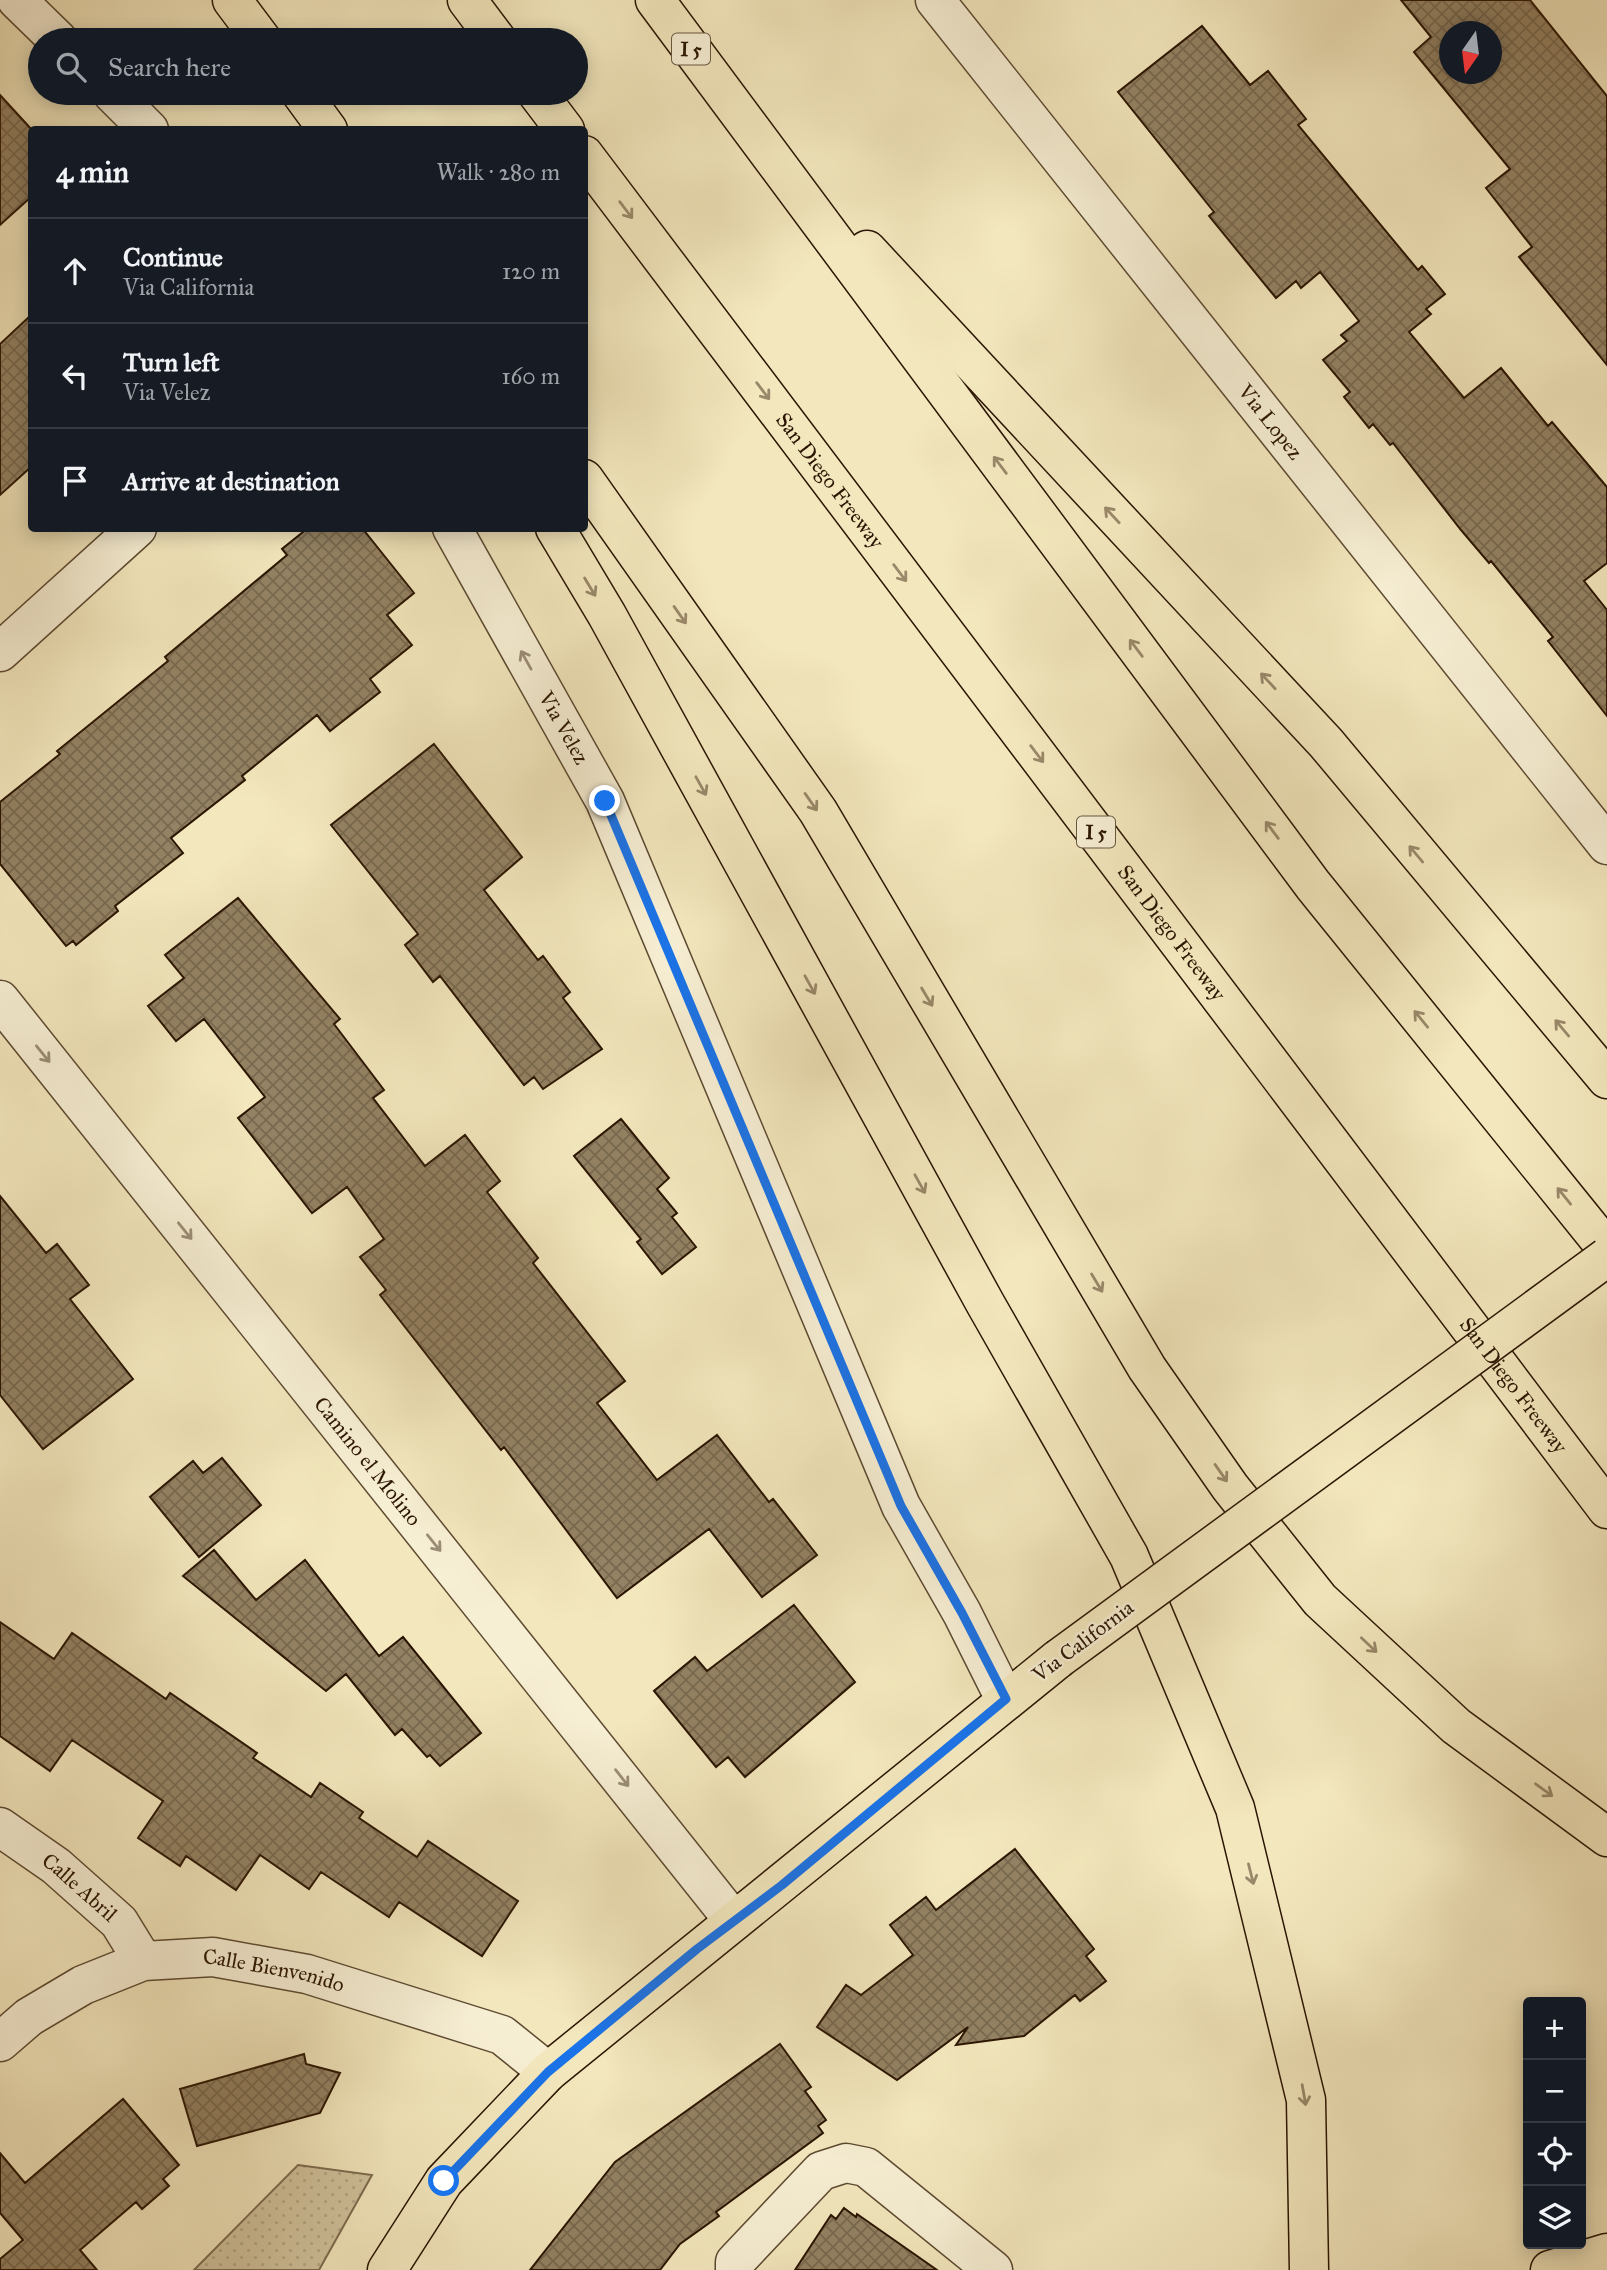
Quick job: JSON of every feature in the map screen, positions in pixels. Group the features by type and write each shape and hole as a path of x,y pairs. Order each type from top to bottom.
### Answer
{"main road":[{"path":"232,0 253,28"},
{"path":"467,0 489,28"},
{"name":"I 5","path":"654,0 1313,885 1607,1249"},
{"path":"728,99 1326,743 1607,1079"},
{"path":"310,105 325,126"},
{"path":"546,105 562,126"},
{"name":"San Diego Freeway","path":"588,160 1607,1509"},
{"path":"588,485 817,811 1147,1368 1230,1487 1330,1609 1457,1726 1607,1837"},
{"path":"557,532 607,615 985,1303 1129,1556 1235,1808 1306,2100 1309,2270"},
{"name":"Via California","path":"387,2270 444,2181 548,2072 782,1885 1006,1699 1607,1257"},
{"path":"1550,2270 1607,2253"}],"street":[{"path":"17,0 46,28"},
{"name":"Via Lopez","path":"935,0 1607,845"},
{"path":"124,105 145,126"},
{"path":"0,652 133,532"},
{"name":"Via Velez","path":"454,532 605,801 901,1506 962,1613 1006,1699"},
{"name":"Camino el Molino","path":"0,1000 734,1921"},
{"name":"Calle Abril","path":"0,1827 56,1866 119,1922 143,1962"},
{"name":"Calle Bienvenido","path":"0,2042 29,2017 83,1985 143,1962 213,1957 307,1974 502,2035 548,2072"},
{"path":"726,2267 821,2171 846,2163 866,2167 993,2270"}],"shaded area":[{"path":"298,2165 372,2175 319,2270 194,2270"}],"building":[{"path":"1401,0 1530,0 1607,96 1607,365 1519,257 1532,247 1486,188 1510,169 1440,84 1502,84 1502,21 1439,21 1439,82 1414,52 1431,37"},
{"path":"1202,26 1250,85 1268,71 1306,119 1298,125 1418,270 1422,266 1445,294 1426,309 1431,314 1409,332 1464,398 1501,368 1548,426 1552,422 1607,487 1607,563 1584,581 1607,610 1607,716 1548,641 1553,637 1491,561 1489,563 1461,530 1393,443 1390,445 1373,424 1369,428 1344,397 1350,392 1323,360 1347,341 1341,335 1359,321 1320,272 1301,288 1296,281 1276,298 1209,216 1214,212 1118,92"},
{"path":"0,95 28,126 28,200 0,225"},
{"path":"28,318 28,470 0,495 0,344"},
{"path":"303,532 365,532 414,593 387,615 412,645 370,679 380,692 330,731 317,715 242,776 245,780 171,838 183,853 115,906 118,911 76,945 73,941 66,946 0,864 0,802 60,754 57,751 168,661 165,657 287,555 282,549"},
{"path":"434,744 522,857 484,890 538,960 543,956 570,992 563,998 602,1049 543,1089 534,1077 524,1085 440,976 433,982 405,945 418,934 331,825"},
{"path":"238,898 340,1019 334,1024 384,1090 373,1098 425,1166 465,1135 500,1181 487,1192 538,1258 533,1263 625,1381 597,1403 657,1480 717,1435 769,1502 773,1499 817,1555 762,1597 709,1529 617,1598 504,1447 501,1450 380,1295 386,1290 360,1257 384,1239 347,1187 312,1213 238,1118 265,1097 204,1019 176,1041 148,1006 184,978 165,955"},
{"path":"621,1119 669,1178 657,1189 677,1213 672,1217 696,1247 662,1274 637,1242 641,1239 574,1156"},
{"path":"0,1196 46,1253 57,1244 89,1285 70,1299 133,1379 43,1449 0,1395"},
{"path":"222,1458 261,1505 199,1557 150,1497 193,1461 203,1473"},
{"path":"214,1550 256,1600 305,1560 379,1656 403,1637 481,1733 440,1766 430,1755 427,1757 402,1729 395,1735 346,1674 326,1691 183,1576"},
{"path":"794,1605 855,1682 745,1777 728,1757 716,1767 654,1691 695,1657 707,1671"},
{"path":"0,1622 54,1659 72,1633 166,1699 170,1693 257,1753 253,1758 311,1797 320,1783 363,1812 359,1818 417,1857 428,1841 518,1901 482,1956 399,1902 389,1917 321,1872 309,1889 260,1855 236,1890 186,1856 180,1866 138,1838 163,1801 72,1740 50,1771 0,1736"},
{"path":"1015,1849 1094,1949 1086,1956 1106,1981 1080,2001 1075,1995 1024,2036 956,2045 968,2027 897,2080 817,2027 846,1985 861,1995 913,1955 890,1925 926,1897 936,1910"},
{"path":"780,2044 811,2087 805,2091 826,2120 818,2126 823,2133 716,2212 719,2216 680,2244 660,2270 530,2270 615,2162"},
{"path":"304,2054 306,2064 340,2073 320,2113 197,2146 180,2089"},
{"path":"123,2099 179,2165 163,2179 169,2186 142,2209 136,2202 80,2250 97,2270 0,2270 0,2259 23,2240 0,2213 0,2153 25,2183"},
{"path":"844,2208 856,2217 857,2214 937,2270 795,2270 831,2215 836,2219"}],"route":[{"path":"444,2181 548,2072 697,1949 782,1885 1006,1699 962,1613 901,1506 605,801"}]}
